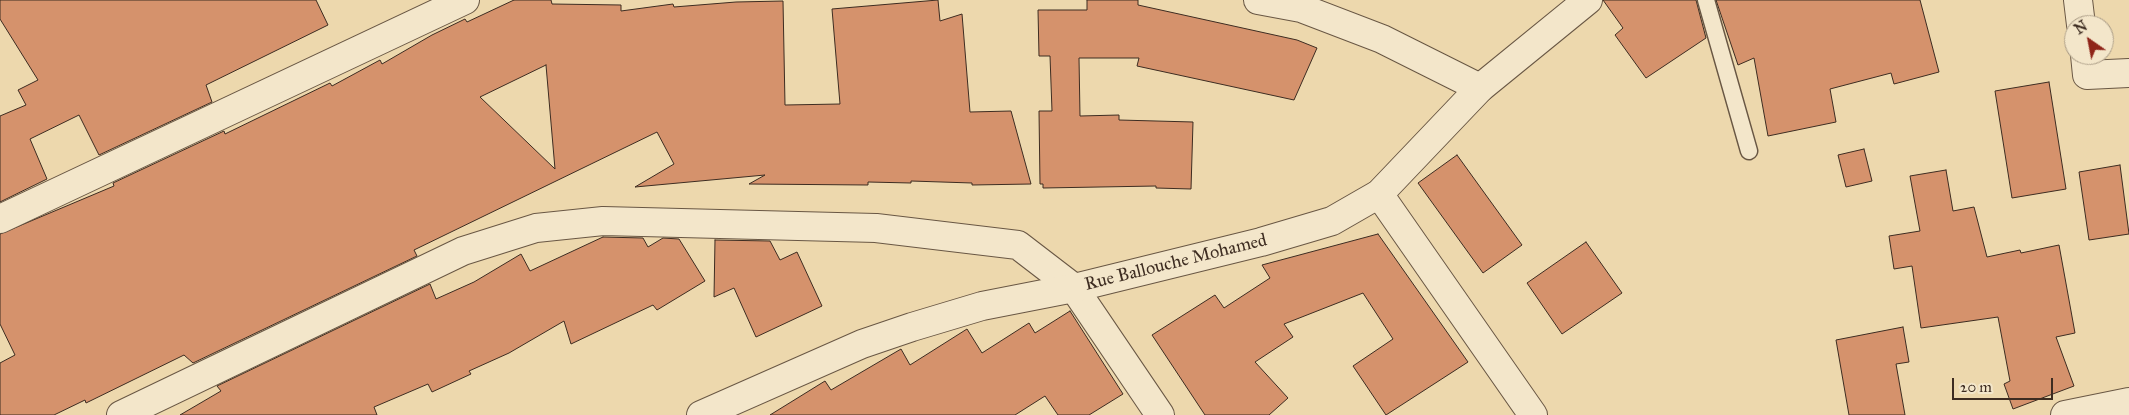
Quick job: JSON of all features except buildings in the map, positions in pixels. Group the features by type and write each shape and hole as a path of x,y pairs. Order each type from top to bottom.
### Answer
{"street":[{"path":"0,219 465,0"},
{"path":"1258,0 1301,8 1382,40 1480,88"},
{"name":"Rue Ballouche Mohamed","path":"701,415 862,344 912,326 982,306 1074,288 1261,242 1332,221 1379,194 1480,88 1588,0"},
{"path":"2078,0 2080,15"},
{"path":"2086,65 2087,75 2129,73"},
{"path":"1379,194 1533,415"},
{"path":"121,415 463,251 536,228 603,221 876,228 1018,245 1074,288 1160,415"},
{"path":"2065,415 2129,402"}],"lane":[{"path":"1706,0 1749,151"}]}
